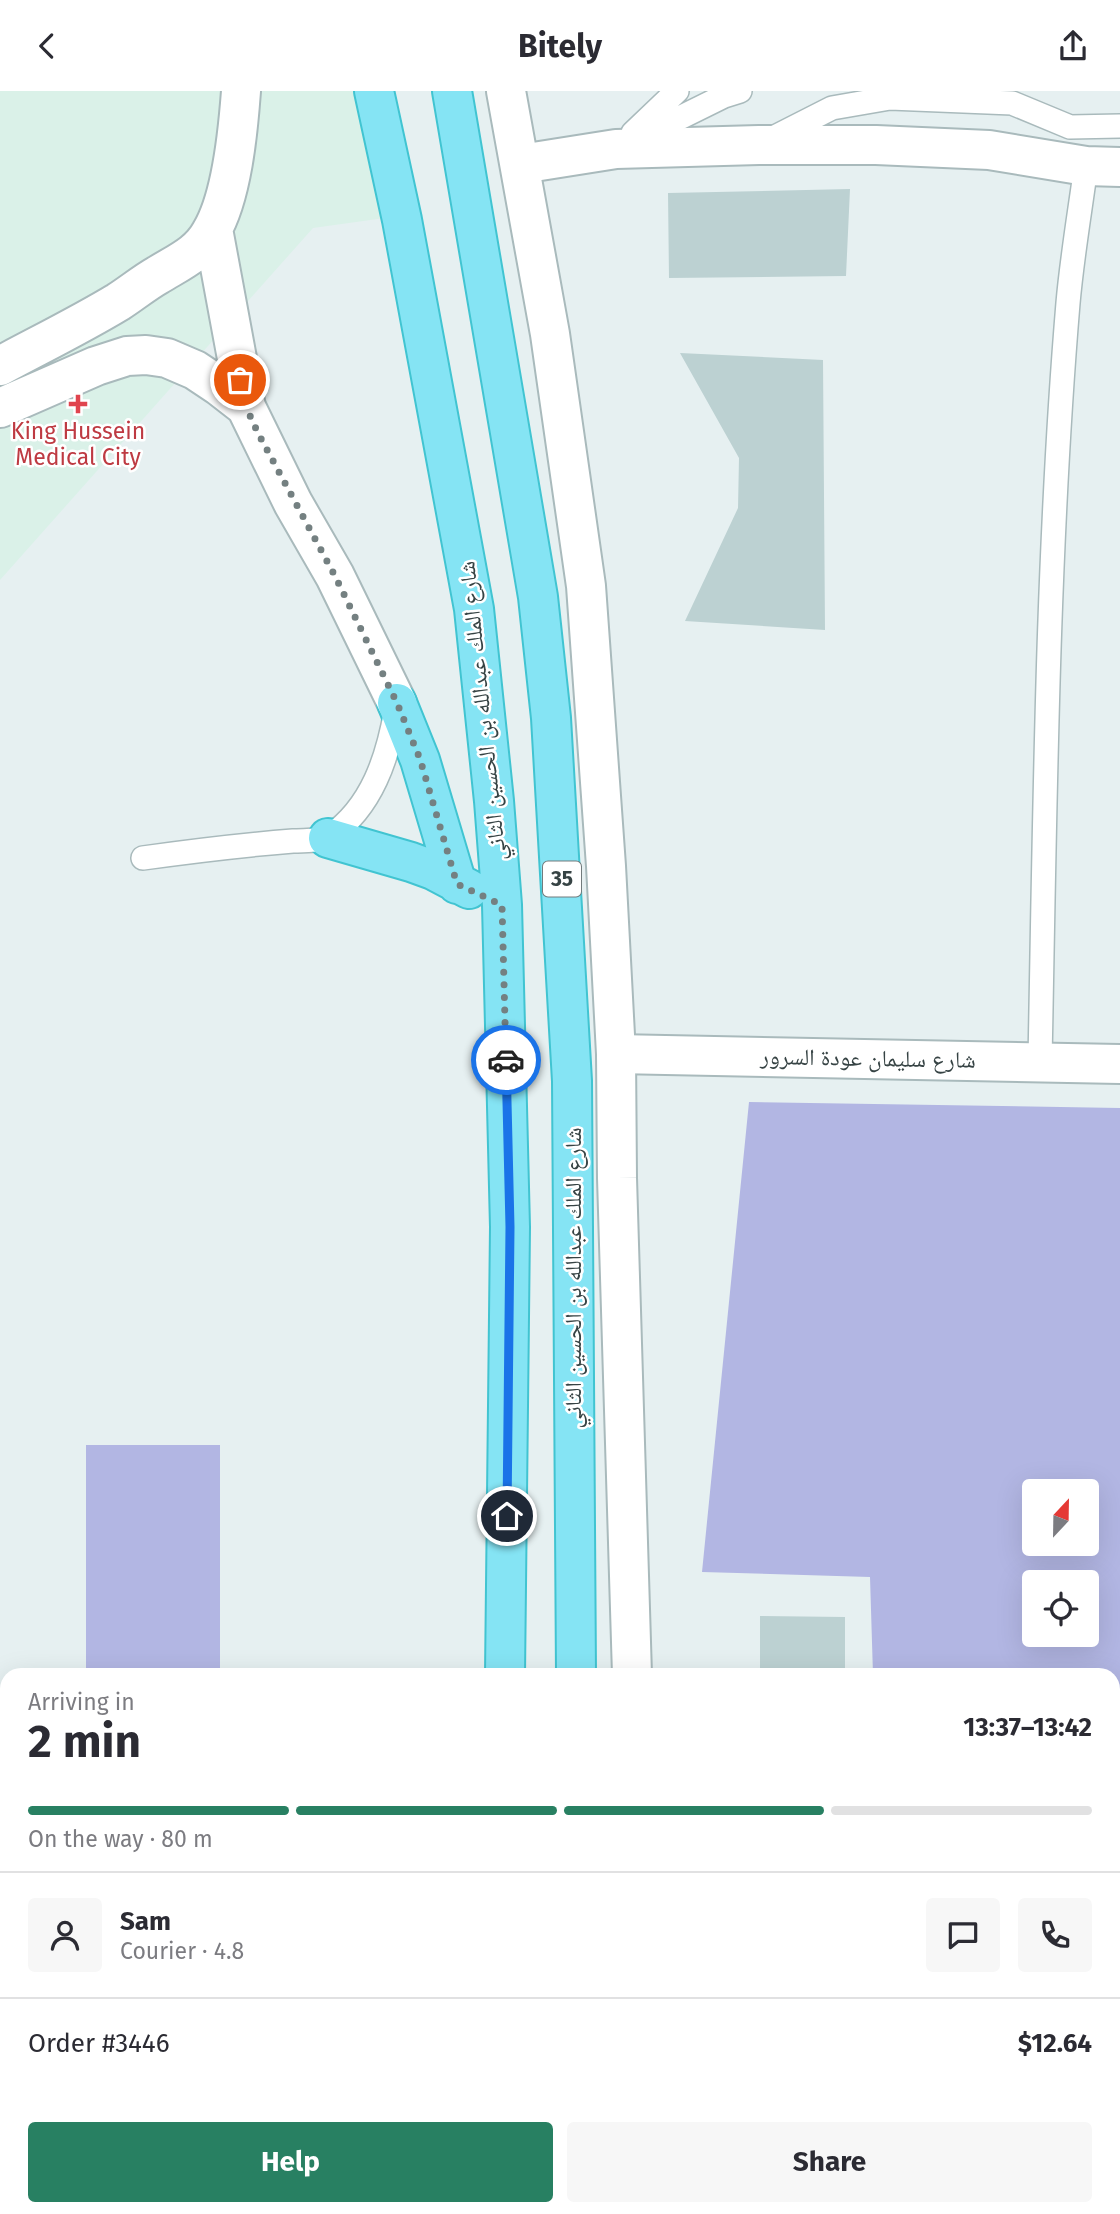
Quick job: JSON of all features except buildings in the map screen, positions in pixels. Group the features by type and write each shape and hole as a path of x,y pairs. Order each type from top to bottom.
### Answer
{"highway":[{"name":"شارع الملك عبدالله بن الحسين الثاني","path":"374,91 402,220 474,609 484,687 502,905 510,1227 505,1668"},
{"name":"شارع الملك عبدالله بن الحسين الثاني","path":"452,91 538,597 551,717 572,1081 576,1668"},
{"path":"397,703 420,759 457,884"},
{"path":"328,838 433,870 502,905"}],"street":[{"path":"0,366 117,302 187,260 203,245 213,229 228,186 241,91"},
{"name":"شارع الملك عبدالله بن الحسين الثاني","path":"506,91 550,334 586,586 616,1054 617,1178 632,1668"},
{"path":"521,164 615,149 876,145 989,150 1103,166"},
{"path":"213,229 246,407 293,503 335,576 397,703"},
{"path":"0,408 96,366 127,356 146,355 167,358 195,370 246,407"},
{"name":"شارع سليمان عودة السرور","path":"616,1054 1120,1064"}],"lane":[{"path":"615,149 677,91"},
{"path":"615,149 724,96 740,91"},
{"path":"759,145 832,108 890,98 1012,103 1070,127 1120,126"},
{"path":"1041,1061 1048,691 1069,301 1103,166"},
{"path":"142,858 328,838 358,809 376,779 389,747 397,703"}],"shaded area":[{"name":"King Hussein Medical City","path":"0,91 366,91 399,216 313,228 0,580"},
{"path":"749,1102 1120,1108 1120,1668 873,1668 870,1577 702,1572"},
{"path":"86,1445 220,1445 220,1668 86,1668"}],"way so far":[{"path":"240,380 246,407 258,433 293,503 335,576 397,703 420,759 457,884 502,905 506,1060"}],"place":[{"name":"King Hussein Medical City","path":"78,404"}],"route":[{"path":"506,1060 510,1227 507,1516"}]}
